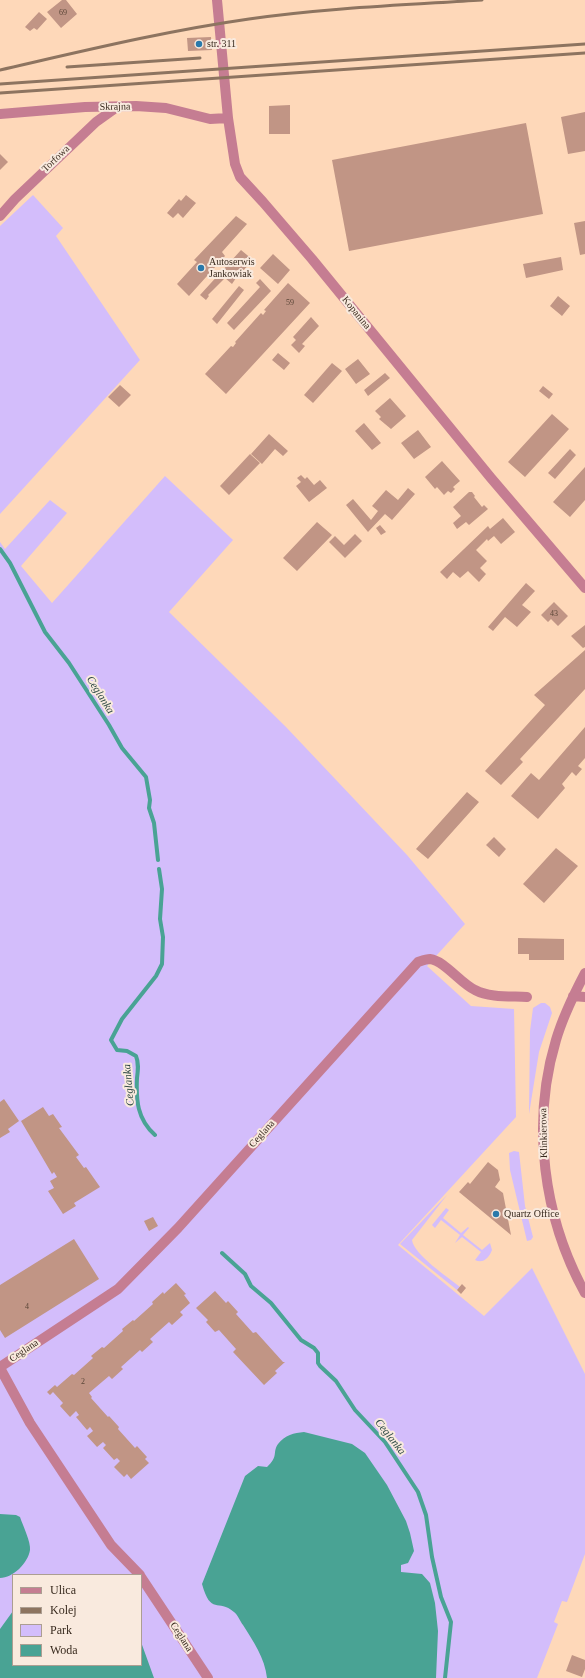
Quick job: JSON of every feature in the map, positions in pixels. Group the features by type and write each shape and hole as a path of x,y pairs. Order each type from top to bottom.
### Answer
{"street":[{"name":"Kopanina","path":"218,0 228,118 235,164 240,177 302,247 491,478 585,588"},
{"name":"Skrajna","path":"0,114 85,107 136,106 166,108 210,119 228,118"},
{"name":"Torfowa","path":"0,216 15,199 96,122 117,107"},
{"name":"Ceglana","path":"138,1574 111,1545 30,1423 0,1368 118,1289 178,1228 418,962 429,959 442,963 458,979 476,991 497,995 527,997"},
{"name":"Klinkierowa","path":"585,973 573,996 556,1040 547,1078 544,1102 546,1178 556,1221 569,1259 585,1293"},
{"path":"573,996 585,997"},
{"name":"Ceglana","path":"142,1579 208,1678"}],"green space":[{"path":"33,195 63,228 56,236 140,360 0,514 0,226"},
{"path":"165,476 233,540 169,612 286,727 407,855 465,924 427,966 471,1006 514,1009 516,1117 398,1245 484,1316 532,1268 585,1374 585,1554 567,1602 562,1601 554,1622 558,1624 537,1678 0,1678 0,542 5,549 50,500 67,513 21,566 52,603"},
{"path":"541,1003 545,1003 550,1007 552,1013 539,1052 529,1114 530,1031 533,1008"},
{"path":"514,1151 519,1152 525,1206 533,1237 531,1240 527,1241 510,1170 509,1153"},
{"path":"447,1195 412,1240 414,1246 425,1259 460,1287 457,1290 400,1244"},
{"path":"446,1208 449,1210 443,1218 461,1233 468,1227 469,1228 463,1235 482,1250 490,1243 492,1250 485,1260 475,1260 481,1252 462,1237 455,1243 460,1235 441,1220 435,1228 432,1225"}],"water":[{"path":"304,1432 352,1444 365,1453 387,1485 406,1521 414,1551 408,1563 401,1565 401,1572 422,1574 430,1583 435,1603 438,1631 436,1678 267,1678 264,1664 258,1650 237,1615 224,1606 215,1605 205,1594 202,1584 245,1476 258,1466 267,1467 273,1460 276,1447 284,1438 293,1434"},
{"path":"0,1514 16,1515 20,1517 28,1538 30,1547 29,1555 23,1565 15,1573 0,1578"},
{"path":"12,1612 12,1666 142,1666 142,1645 154,1678 0,1678 0,1629"}],"building":[{"path":"62,0 66,0 77,14 61,28 47,12"},
{"path":"39,12 47,19 37,30 34,28 30,31 25,27"},
{"name":"str. 311","path":"211,37 212,50 188,51 187,38"},
{"path":"290,105 290,134 269,134 269,106"},
{"path":"585,112 585,151 568,154 561,117"},
{"path":"526,123 543,214 349,251 332,160"},
{"path":"0,154 8,162 0,170"},
{"path":"186,195 196,203 183,218 178,213 173,218 167,213 179,199 181,201"},
{"path":"236,216 247,224 222,252 225,256 189,296 177,284 197,262 194,260"},
{"path":"585,221 585,254 580,255 574,223"},
{"path":"241,250 253,260 240,274 237,271 233,275 236,278 232,284 225,278 208,295 209,296 206,300 200,295"},
{"path":"273,254 290,270 278,284 260,268"},
{"path":"561,257 563,270 526,278 523,264"},
{"path":"260,279 271,291 234,330 227,323 260,287 256,283"},
{"path":"288,283 310,303 226,394 205,374 231,346 233,347 236,343 235,342 261,313 263,315 266,311 264,310"},
{"path":"239,286 244,290 217,324 212,319"},
{"path":"558,296 570,306 562,316 550,306"},
{"path":"311,317 319,326 302,344 305,346 299,353 291,345 296,340 293,337"},
{"path":"278,353 290,363 284,370 272,360"},
{"path":"358,359 370,374 356,384 345,369"},
{"path":"332,363 342,371 313,403 304,395"},
{"path":"385,373 390,378 368,396 364,390"},
{"path":"120,385 131,395 119,407 108,397"},
{"path":"543,386 553,394 549,399 539,391"},
{"path":"390,398 406,416 391,429 379,419 381,417 375,411"},
{"path":"552,414 569,429 525,477 508,462"},
{"path":"364,423 381,443 372,450 355,431"},
{"path":"418,430 431,447 414,459 401,443"},
{"path":"269,434 288,451 283,456 275,449 262,464 251,454"},
{"path":"570,449 576,455 555,479 548,473"},
{"path":"250,454 260,463 229,495 220,486"},
{"path":"442,461 460,481 453,487 455,489 451,493 448,491 444,495 437,487 435,489 425,477"},
{"path":"585,467 585,500 570,517 553,502"},
{"path":"301,475 305,479 307,477 314,485 320,480 327,488 309,502 296,486 301,482 297,478"},
{"path":"408,488 415,494 392,520 385,514 368,532 346,505 353,499 371,520 378,511 372,506 386,490 398,500"},
{"path":"469,492 472,492 482,507 484,505 488,509 469,525 466,522 457,529 453,523 461,516 453,507"},
{"path":"503,518 515,532 501,544 494,536 488,541 487,539 476,550 487,561 480,568 486,574 479,582 468,571 460,578 453,572 447,579 440,572 488,526 490,529"},
{"path":"317,522 332,535 297,571 283,558"},
{"path":"380,525 386,532 381,535 376,528"},
{"path":"355,534 362,541 345,558 329,542 335,536 344,545"},
{"path":"526,583 535,591 522,605 531,612 517,627 505,617 493,631 488,627"},
{"path":"554,602 568,616 558,626 551,619 548,622 541,615"},
{"path":"585,625 585,647 583,648 571,636"},
{"path":"585,650 585,689 520,759 523,762 501,785 485,771 545,705 534,695"},
{"path":"585,727 585,758 578,766 582,769 576,776 572,772 562,784 565,788 538,819 511,796 531,773 539,780"},
{"path":"467,792 479,802 428,859 416,849"},
{"path":"494,837 506,849 499,857 486,845"},
{"path":"556,848 578,866 544,903 523,884"},
{"path":"518,938 564,939 564,960 529,960 529,954 518,954"},
{"path":"4,1099 19,1121 8,1129 10,1132 0,1138 0,1102"},
{"path":"43,1107 49,1116 53,1114 62,1127 59,1128 79,1155 76,1157 84,1168 86,1167 100,1187 74,1203 76,1206 63,1214 48,1191 54,1188 50,1181 57,1177 54,1172 52,1174 21,1121"},
{"name":"Quartz Office","path":"488,1162 498,1170 500,1180 495,1187 503,1193 511,1235 459,1192 468,1182 470,1184"},
{"path":"153,1217 158,1226 149,1231 144,1221"},
{"path":"74,1239 99,1279 5,1338 0,1330 0,1285"},
{"path":"176,1283 186,1294 184,1295 190,1303 180,1312 183,1315 172,1325 169,1322 150,1339 153,1342 142,1352 140,1350 121,1367 123,1369 112,1379 109,1376 89,1393 92,1397 91,1398 119,1427 118,1429 135,1448 137,1446 147,1457 145,1459 149,1463 131,1479 127,1474 124,1477 114,1467 120,1461 117,1458 114,1460 103,1448 106,1445 103,1442 97,1447 87,1436 93,1431 90,1427 87,1430 76,1417 79,1415 76,1411 70,1417 60,1406 63,1403 53,1392 50,1395 47,1392 55,1385 57,1387 72,1374 74,1375 93,1358 91,1356 102,1347 104,1348 123,1331 122,1329 133,1320 134,1321 153,1304 152,1302 163,1292 164,1294"},
{"path":"462,1284 466,1288 461,1294 457,1290"},
{"path":"215,1291 226,1303 228,1301 238,1312 236,1314 253,1333 256,1332 283,1362 285,1362 275,1371 277,1373 264,1385 233,1352 236,1349 219,1330 215,1332 206,1322 208,1320 196,1308"},
{"path":"572,1655 585,1660 585,1669 582,1677 566,1671"}],"waterway":[{"name":"Ceglanka","path":"0,549 10,563 45,632 69,663 122,748 146,777 150,800 149,808 154,823 158,860"},
{"name":"Ceglanka","path":"155,1135 144,1122 139,1109 137,1094 138,1064 136,1056 127,1051 117,1050 111,1040 122,1019 156,976 162,964 163,937 160,919 162,889 159,869"},
{"name":"Ceglanka","path":"222,1253 245,1274 251,1286 271,1303 301,1340 314,1348 318,1353 318,1363 320,1366 336,1381 355,1410 385,1442 418,1492 426,1515 432,1557 441,1597 451,1622 445,1678"}],"railway":[{"path":"0,70 155,35 249,19 336,9 482,0"},
{"path":"0,84 585,44"},
{"path":"0,93 585,53"},
{"path":"67,67 200,58"}],"place":[{"name":"str. 311","path":"199,44"},
{"name":"Autoserwis Jankowiak","path":"201,268"},
{"name":"Quartz Office","path":"496,1214"}]}
